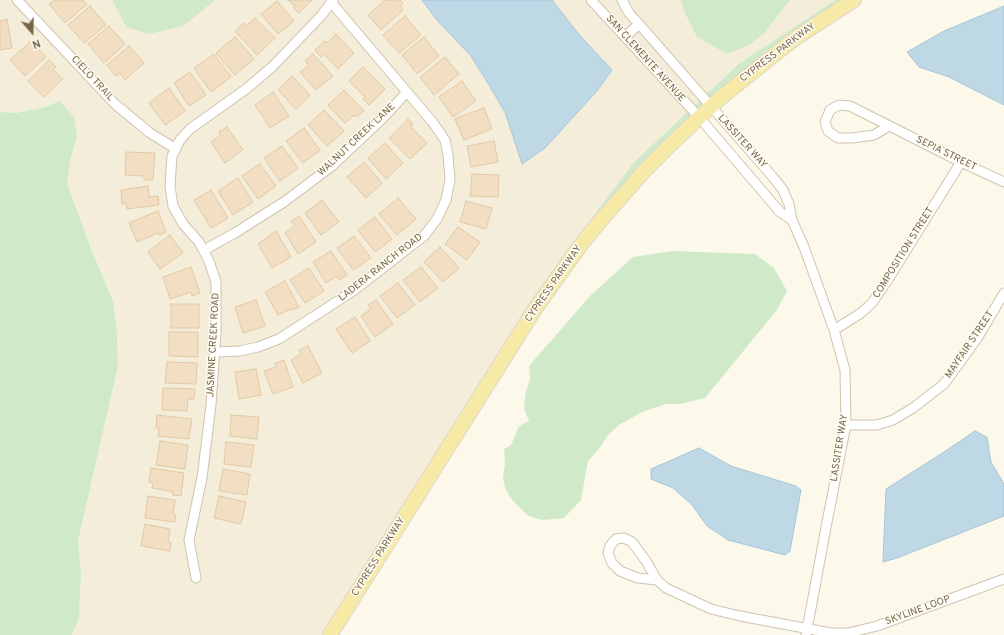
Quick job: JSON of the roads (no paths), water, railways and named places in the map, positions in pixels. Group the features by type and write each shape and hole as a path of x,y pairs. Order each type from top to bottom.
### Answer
{"main road":[{"name":"CYPRESS PARKWAY","path":"330,635 548,291 580,246 623,195 668,146 711,107 737,84 794,39 854,0"}],"street":[{"name":"CIELO TRAIL","path":"17,0 115,104 150,133 176,149"},
{"name":"SAN CLEMENTE AVENUE","path":"591,0 699,118"},
{"name":"SAN CLEMENTE AVENUE","path":"622,0 629,13 711,107"},
{"name":"JASMINE CREEK ROAD","path":"196,578 189,540 202,478 211,405 217,304 216,282 204,250 184,224 173,206 170,186 172,156 180,140 190,128 246,89 272,67 321,16 332,1"},
{"name":"LADERA RANCH ROAD","path":"215,352 240,351 258,347 279,339 353,291 424,236 437,219 446,200 450,180 447,150 444,140 434,124 332,1"},
{"path":"625,37 639,24"},
{"name":"WALNUT CREEK LANE","path":"204,250 284,202 332,166 382,119 407,92"},
{"name":"SEPIA STREET","path":"889,126 874,134 852,138 838,138 828,131 825,122 830,110 839,105 850,106 1004,182"},
{"name":"LASSITER WAY","path":"711,107 767,170 782,190 790,204 792,220 804,247 834,330 845,370 846,425 826,522 807,632"},
{"name":"LASSITER WAY","path":"699,118 780,212 792,220"},
{"name":"COMPOSITION STREET","path":"834,330 861,313 872,303 961,162"},
{"name":"MAYFAIR STREET","path":"846,425 877,425 893,420 913,408 944,384 978,337 1004,293"},
{"path":"624,538 632,542 646,561 657,580 638,578 620,571 612,563 608,553 610,546 616,540 624,538"},
{"name":"SKYLINE LOOP","path":"657,580 666,588 712,608 740,616 807,632 848,633 877,626 1004,579"}],"water":[{"path":"422,0 552,0 577,32 612,70 597,91 545,148 522,164 505,112 489,85 471,56 437,20"},
{"path":"1004,6 1004,105 949,77 919,67 907,52 944,31"},
{"path":"975,431 987,437 991,462 1004,484 1004,516 897,558 883,562 886,489"},
{"path":"699,448 731,466 796,486 801,490 790,551 785,555 728,540 707,526 692,505 673,488 651,479 651,469"}]}
